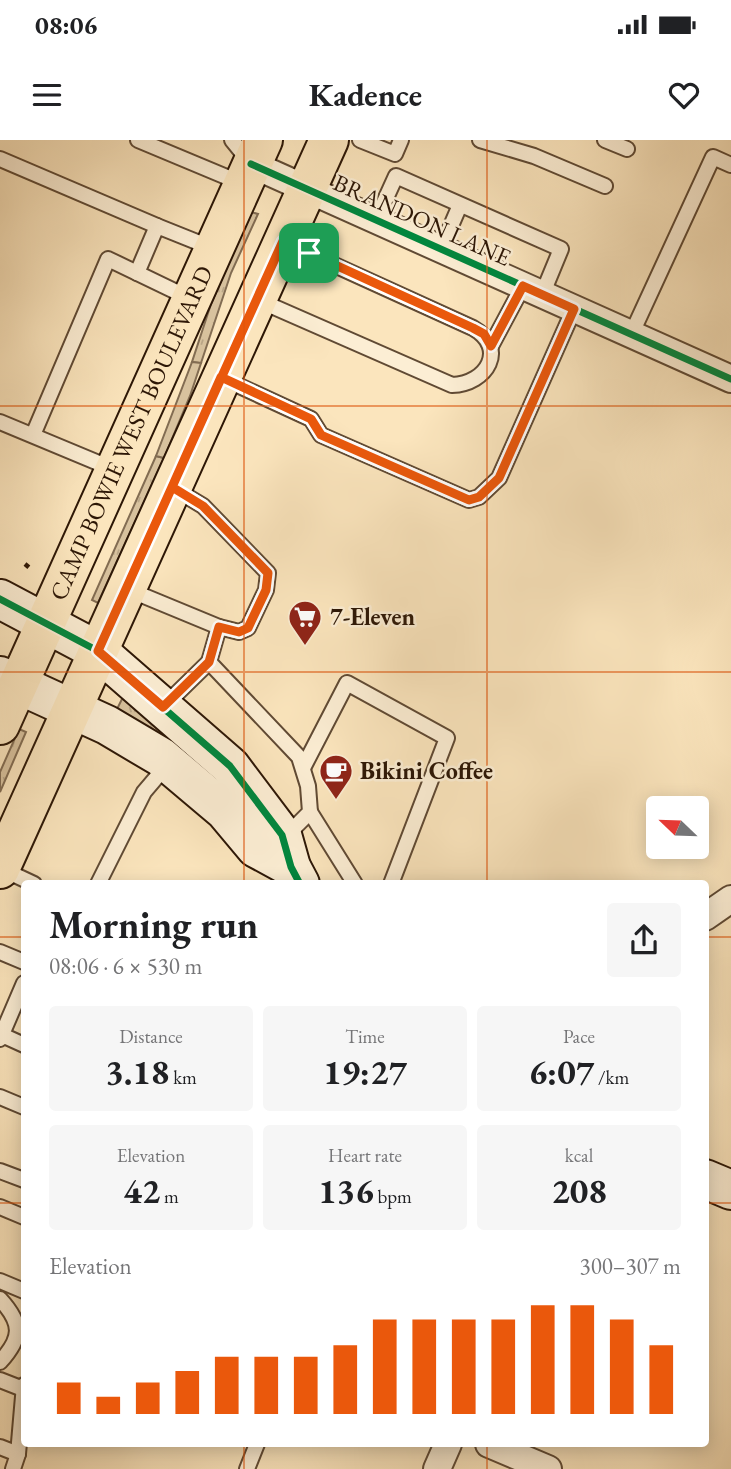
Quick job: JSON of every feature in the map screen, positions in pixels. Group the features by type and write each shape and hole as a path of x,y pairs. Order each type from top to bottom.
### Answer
{"main road":[{"path":"0,869 329,140"},
{"name":"CAMP BOWIE WEST BOULEVARD","path":"0,726 9,680 45,623 213,249 247,157"}],"street":[{"name":"BRANDON LANE","path":"247,157 306,188 731,380"},
{"path":"0,599 98,651 230,766 296,850"},
{"path":"9,680 107,725 169,763 225,811 256,848 296,850"},
{"path":"709,914 731,899"},
{"path":"709,1181 731,1190"},
{"path":"437,1469 447,1447"},
{"path":"496,1447 548,1469"}],"lane":[{"path":"138,140 247,157"},
{"path":"360,140 398,147 396,176 376,220"},
{"path":"480,140 534,156 604,186"},
{"path":"605,140 627,149"},
{"path":"631,335 713,157 731,165"},
{"path":"0,159 213,249"},
{"path":"256,299 452,385 467,384 482,376 490,360 491,346 561,249 396,176"},
{"path":"441,249 460,205"},
{"path":"137,273 157,226"},
{"path":"283,241 473,328 484,334 491,346"},
{"path":"33,435 108,259 191,298"},
{"path":"221,377 311,419 321,435 469,500 479,497 499,478 574,309"},
{"path":"0,422 114,470"},
{"path":"126,589 219,627 239,632 248,628 266,590 268,573 203,506 172,487"},
{"path":"163,707 209,662 219,627"},
{"path":"209,662 299,757 308,786 296,850 348,880"},
{"path":"303,768 347,683 447,738 393,880"},
{"path":"100,880 144,792 169,763"},
{"path":"0,869 25,880"},
{"path":"0,952 21,961"},
{"path":"21,990 1,1037 21,1044"},
{"path":"0,1097 21,1106"},
{"path":"0,1171 21,1179"},
{"path":"0,1207 21,1216"},
{"path":"0,1281 21,1290"},
{"path":"0,1298 18,1329 17,1339 0,1362"},
{"path":"0,1380 21,1386"},
{"path":"13,1469 18,1454 21,1420"},
{"path":"0,1447 18,1454"},
{"path":"247,1469 256,1447"}],"path":[{"path":"24,564 31,569"}],"green space":[{"path":"251,212 258,214 231,273 201,363 192,362 211,304"},
{"path":"192,362 201,363 190,396 164,458 156,456"},
{"path":"156,456 164,458 98,603 92,600"},
{"path":"123,697 146,713 195,762 163,736 117,709"},
{"path":"19,729 26,732 0,792 0,772"}],"cycle path":[{"path":"251,164 731,379"},
{"path":"0,599 98,651 230,766 282,835 291,867 298,880"}],"place":[{"name":"7-Eleven","path":"305,647"},
{"name":"Bikini Coffee","path":"336,801"}],"route":[{"path":"283,241 309,253 473,328 484,334 491,346 523,286 574,309 499,478 479,497 469,500 321,435 311,419 221,377 172,487 203,506 268,573 266,590 248,628 239,632 219,627 209,662 163,707 98,651 256,299 283,241"}]}
